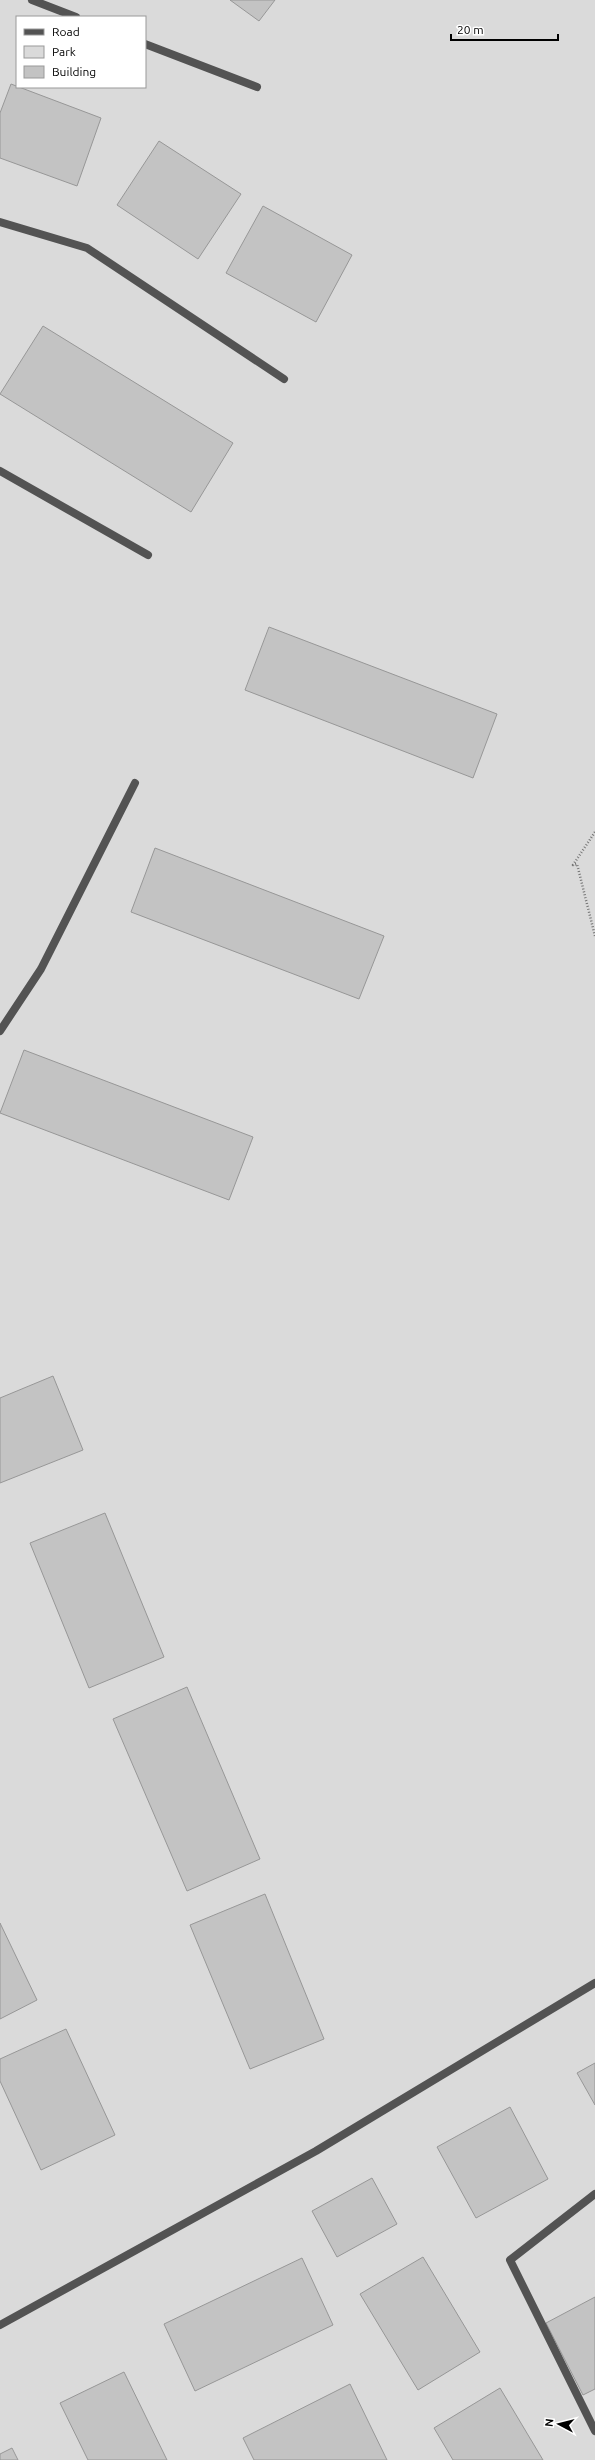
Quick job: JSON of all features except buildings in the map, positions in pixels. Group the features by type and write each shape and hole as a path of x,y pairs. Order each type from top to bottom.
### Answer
{"street":[{"path":"32,0 73,16"},
{"path":"146,44 257,87"},
{"path":"0,222 87,248 284,380"},
{"path":"0,471 148,555"},
{"path":"0,1031 41,969 135,783"},
{"path":"0,2326 316,2151 595,1983"},
{"path":"595,2194 510,2260 595,2430"}],"path":[{"path":"595,832 573,865 578,864 595,936"}],"green space":[{"path":"0,0 595,0 595,2460 0,2460"}]}
